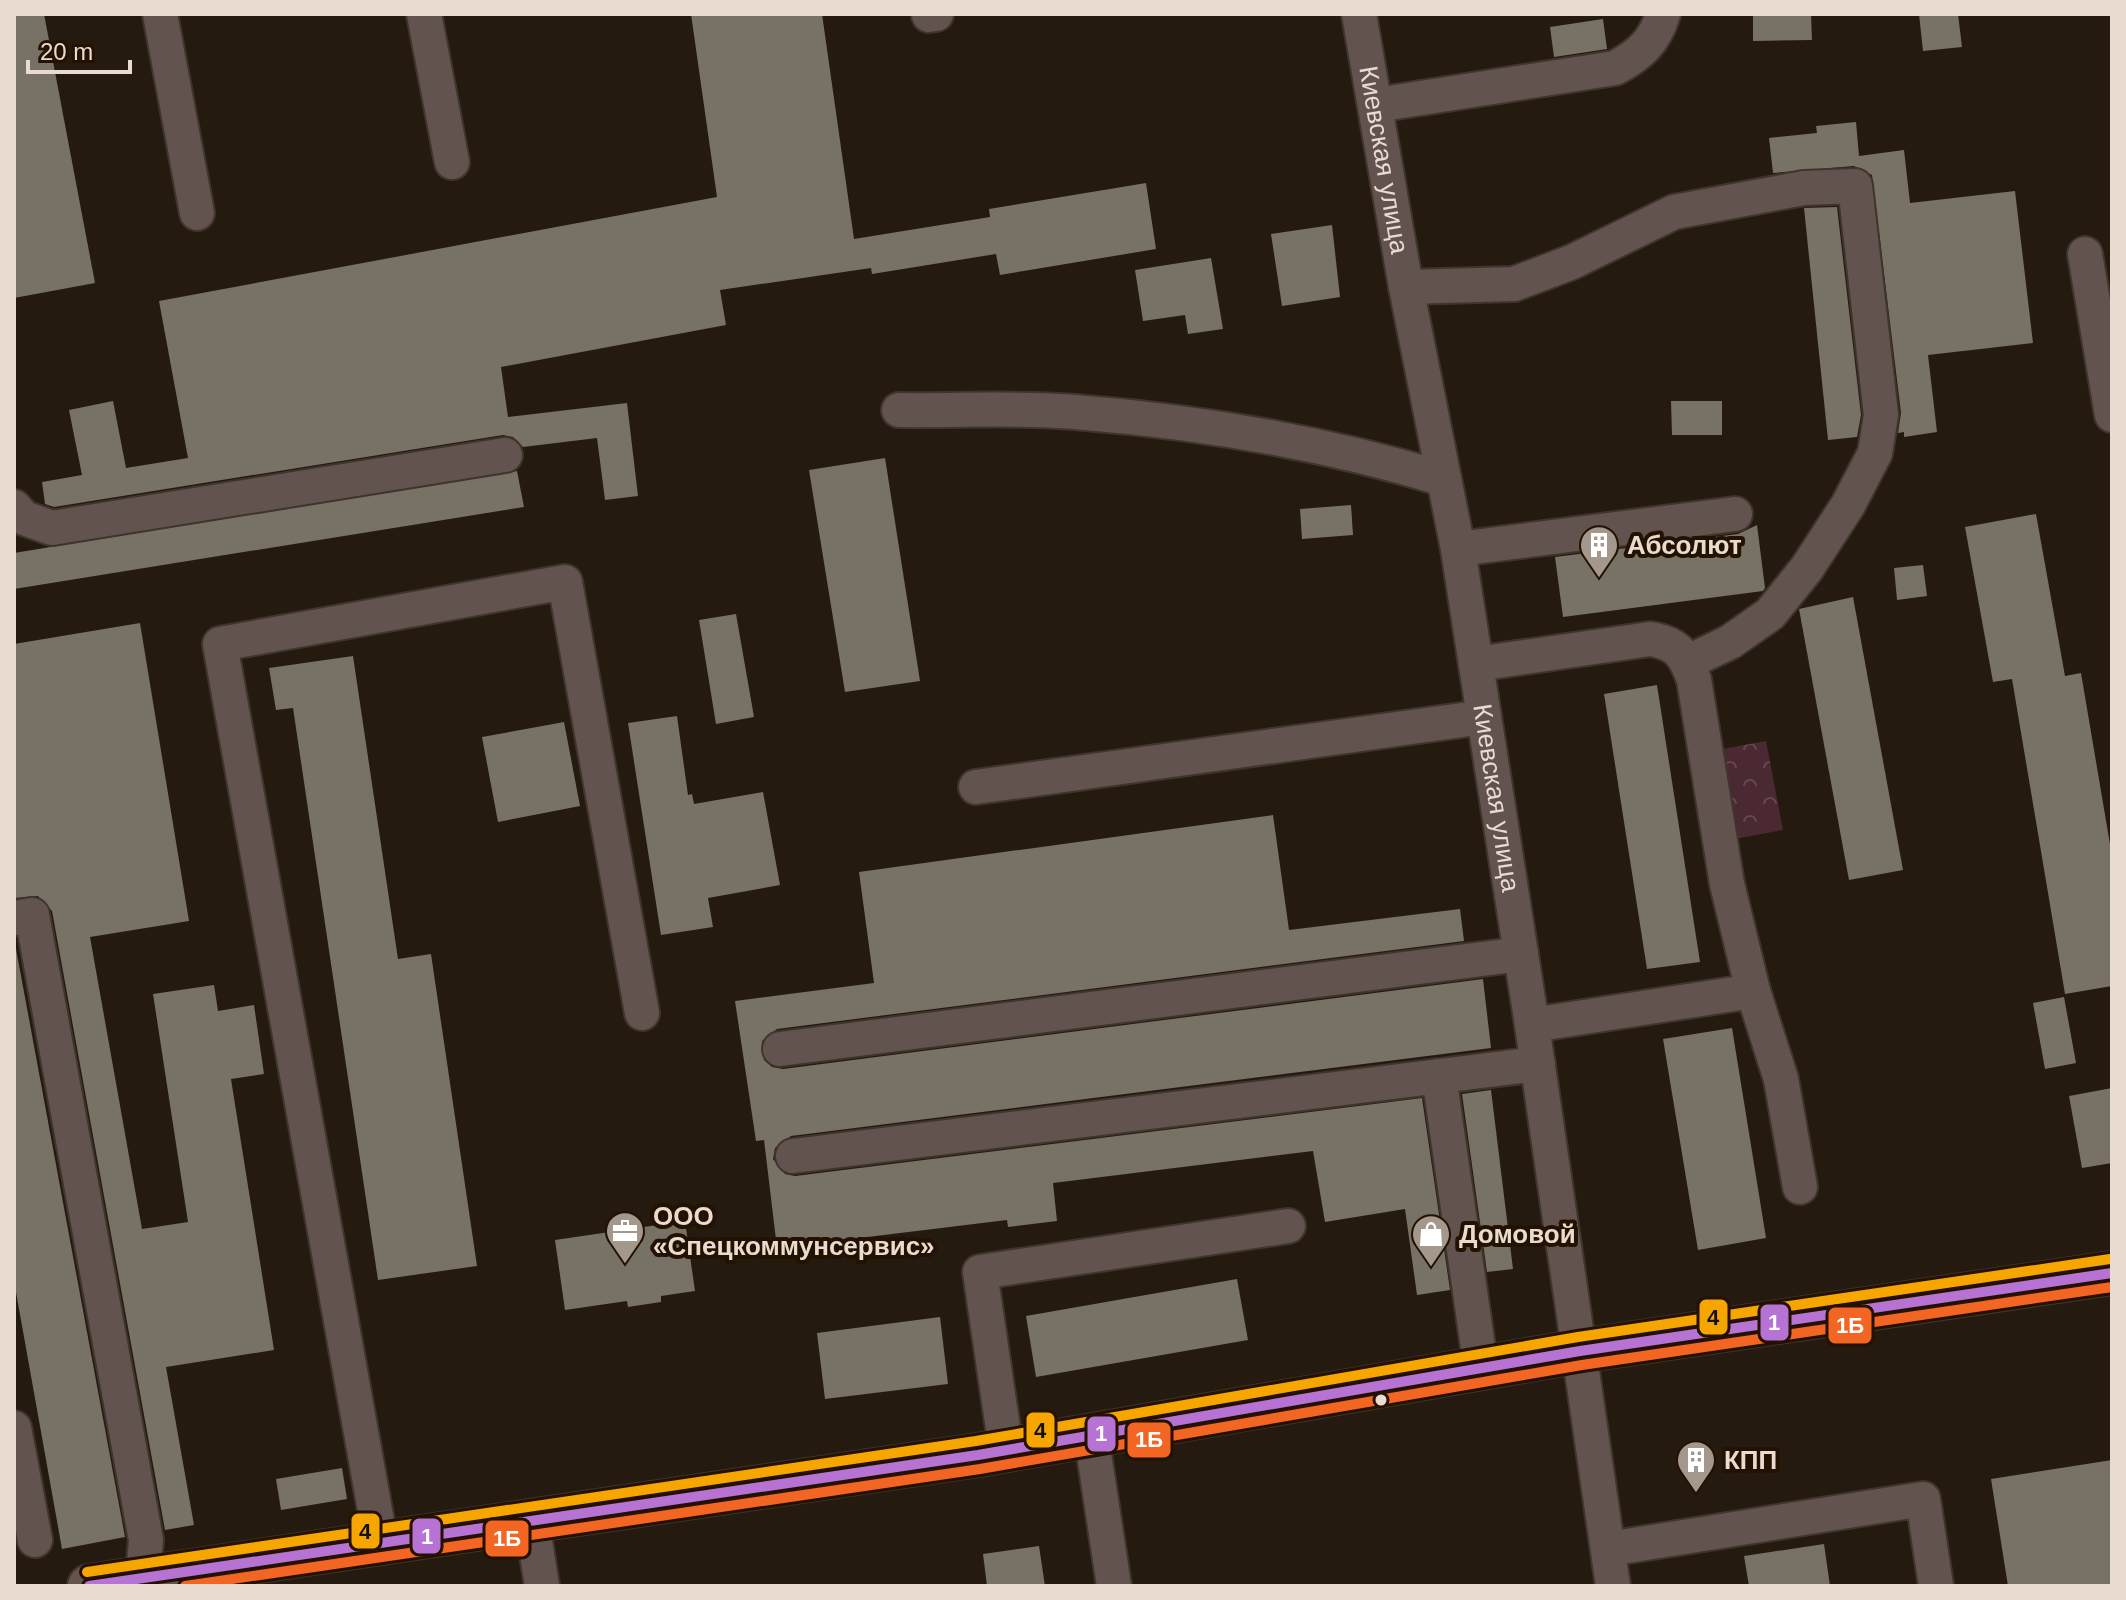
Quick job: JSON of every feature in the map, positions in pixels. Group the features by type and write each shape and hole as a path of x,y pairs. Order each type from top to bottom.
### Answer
{"main road":[{"path":"89,1586 142,1582 1006,1449 1580,1351 2112,1273"}],"street":[{"path":"160,14 197,213"},
{"path":"424,14 452,162"},
{"name":"Киевская улица","path":"1359,14 1406,287 1458,549 1538,1064 1613,1586"},
{"path":"1376,105 1615,68 1636,57 1654,39 1663,14"},
{"path":"1406,287 1514,284 1572,262 1674,212 1804,188 1855,186 1881,415 1875,453 1848,505 1807,568 1770,614 1730,642 1688,662"},
{"path":"2085,254 2112,415"},
{"path":"899,410 1072,411 1254,432 1368,455 1444,479"},
{"path":"14,507 24,518 52,528 505,455"},
{"path":"1458,549 1735,514"},
{"path":"381,1544 220,644 565,582 642,1013"},
{"path":"1476,664 1650,639 1668,642 1679,649 1688,662 1694,680 1727,884 1753,991 1781,1079 1800,1187"},
{"path":"976,787 1484,717"},
{"path":"14,918 32,915 146,1540 142,1582"},
{"path":"780,1049 1521,954"},
{"path":"1532,1025 1753,991"},
{"path":"793,1156 1538,1064"},
{"path":"1439,1076 1481,1368"},
{"path":"1006,1449 980,1272 1288,1226"},
{"path":"14,1428 35,1540"},
{"path":"1091,1434 1114,1586"},
{"path":"1608,1549 1923,1499 1936,1586"},
{"path":"532,1522 542,1586"}],"green space":[{"path":"1766,741 1783,830 1729,840 1712,751"}],"building":[{"path":"14,14 44,14 95,283 14,298"},
{"path":"691,14 822,14 854,239 990,217 989,209 1146,183 1156,249 1000,275 996,254 872,274 871,268 720,290 726,325 501,367 508,417 627,403 638,496 605,500 597,438 523,447 513,437 503,435 54,507 45,504 42,482 82,475 69,410 113,401 126,468 188,458 159,301 717,197"},
{"path":"1753,14 1811,14 1812,40 1753,41"},
{"path":"1919,14 1958,14 1962,47 1923,51"},
{"path":"1603,19 1607,49 1554,57 1550,27"},
{"path":"1856,122 1859,156 1904,150 1910,203 2015,191 2033,343 1928,355 1937,432 1904,437 1904,432 1898,433 1901,413 1872,175 1854,166 1773,173 1769,138 1817,133 1816,126"},
{"path":"1837,207 1861,415 1857,437 1828,440 1804,208"},
{"path":"1332,225 1340,297 1282,306 1271,234"},
{"path":"1211,258 1223,329 1188,334 1185,315 1143,321 1135,270"},
{"path":"1671,401 1722,401 1722,435 1672,435"},
{"path":"885,458 920,681 845,692 809,470"},
{"path":"517,471 524,507 14,589 14,553"},
{"path":"1351,505 1353,535 1302,539 1300,509"},
{"path":"2036,514 2065,676 2081,673 2112,856 2112,986 2065,994 2012,679 1993,682 1965,527"},
{"path":"1757,525 1763,591 1563,617 1555,557 1738,534"},
{"path":"1923,565 1927,596 1897,600 1894,568"},
{"path":"1853,597 1903,870 1849,880 1799,609"},
{"path":"736,614 754,717 716,724 699,620"},
{"path":"140,623 189,921 90,937 142,1229 188,1222 153,994 214,985 218,1011 254,1005 264,1074 231,1079 274,1350 166,1367 194,1525 165,1530 52,911 38,896 14,898 14,644"},
{"path":"353,656 398,959 431,954 477,1266 378,1280 293,708 276,710 269,668"},
{"path":"1657,685 1700,962 1647,969 1604,694"},
{"path":"677,716 688,795 692,794 694,804 763,792 780,885 708,898 713,927 661,935 628,723"},
{"path":"564,722 580,806 498,822 482,737"},
{"path":"1273,815 1289,930 1460,909 1464,941 777,1029 762,1041 764,1060 772,1067 783,1069 1483,979 1491,1048 791,1136 775,1148 773,1159 785,1174 795,1176 1422,1098 1450,1290 1417,1295 1405,1209 1325,1222 1313,1151 1053,1183 1057,1221 1008,1227 1007,1220 777,1248 764,1140 756,1141 735,1001 874,983 859,872"},
{"path":"14,938 125,1537 62,1549 14,1281"},
{"path":"2064,997 2076,1063 2045,1069 2033,1003"},
{"path":"1732,1028 1766,1238 1698,1250 1663,1039"},
{"path":"2112,1088 2112,1163 2082,1168 2069,1096"},
{"path":"1491,1090 1513,1269 1487,1272 1462,1094"},
{"name":"ООО «Спецкоммунсервис»","path":"685,1221 695,1291 661,1296 661,1302 628,1307 627,1301 565,1310 555,1240"},
{"path":"1237,1279 1248,1340 1036,1377 1026,1316"},
{"path":"940,1317 948,1384 825,1399 817,1333"},
{"path":"2112,1460 2112,1586 2008,1586 1991,1479"},
{"path":"342,1468 347,1499 281,1510 276,1479"},
{"path":"1824,1544 1830,1586 1749,1586 1744,1556"},
{"path":"1039,1546 1045,1586 987,1586 983,1554"}],"transit line":[{"name":"4","path":"87,1572 976,1441 1578,1337 2110,1259"},
{"name":"1","path":"89,1586 978,1455 1580,1351 2112,1273"},
{"name":"1Б","path":"185,1586 980,1469 1582,1365 2112,1287"}],"place":[{"name":"Абсолют","path":"1599,579"},
{"name":"ООО «Спецкоммунсервис»","path":"625,1265"},
{"name":"Домовой","path":"1431,1268"},
{"name":"КПП","path":"1696,1494"}]}
